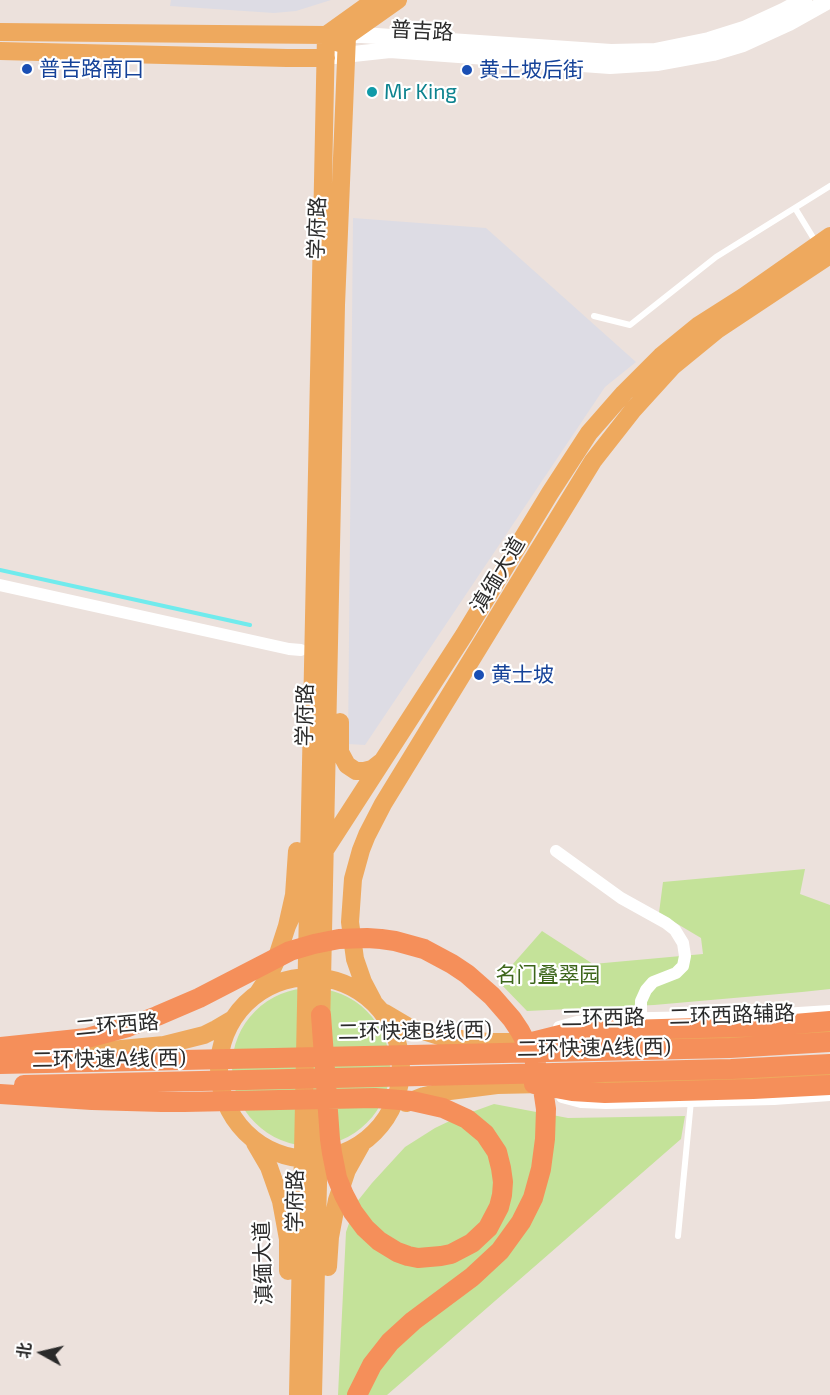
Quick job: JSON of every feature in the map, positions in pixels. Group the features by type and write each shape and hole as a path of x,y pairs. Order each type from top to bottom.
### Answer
{"highway":[{"path":"0,1047 87,1038 128,1027 192,1001 290,951 339,939 381,939 424,950 452,964 492,996 520,1031 533,1056 542,1082 546,1109 545,1139 541,1169 533,1198 521,1222 500,1251 477,1273 413,1321 390,1342 372,1365 357,1395"},
{"path":"0,1095 162,1102 315,1099 327,1099 375,1098 412,1101 443,1108 467,1119 485,1134 497,1152 501,1168 502,1195 499,1207 488,1228 472,1244 452,1254 418,1258 408,1256 379,1241 353,1212 340,1187 332,1153 330,1138 328,1105 327,1094 325,1060 321,1015"},
{"path":"532,1042 589,1030 801,1024 830,1021"},
{"name":"二环快速B线(西)","path":"0,1064 719,1048 830,1042"},
{"name":"二环快速A线(西)","path":"0,1085 731,1069 830,1064"},
{"path":"534,1084 598,1093 695,1096 830,1085"}],"main road":[{"path":"326,35 375,0"},
{"path":"0,51 326,58 346,45 398,0"},
{"name":"普吉路","path":"346,45 362,35 611,52 655,51 710,40 744,29 803,0"},
{"name":"普吉路","path":"0,32 326,35 346,45 390,50 610,66 658,63 713,53 743,44 789,23 830,0"},
{"name":"学府路","path":"314,1395 321,1015 328,305 326,35"},
{"name":"学府路","path":"258,993 275,963 287,927 294,895 306,421 312,361 328,305 346,45"},
{"name":"滇缅大道","path":"287,927 321,857 464,635 550,492 589,433 661,356 699,325 826,245"},
{"name":"滇缅大道","path":"378,1006 363,982 357,965 350,908 352,879 361,850 383,804 593,461 633,410 673,366 826,245"},
{"path":"328,305 343,360 346,421 340,747 346,765 356,771 375,767 382,760"},
{"name":"学府路","path":"298,1395 326,434"},
{"path":"299,720 311,733 325,734 332,731 340,720"},
{"path":"315,976 351,986 378,1006 396,1035 400,1048 402,1075 389,1114 382,1125 362,1144 350,1151 337,1156 311,1160 297,1159 277,1153 250,1137 233,1117 223,1093 219,1068 223,1042 233,1019 249,1000 268,987 285,980 315,976"},
{"name":"二环西路","path":"378,1006 407,1026 442,1037 488,1042 751,1037 830,1032"},
{"name":"二环西路","path":"0,1054 79,1052 176,1042 210,1032 233,1019"},
{"path":"532,1042 521,1050 517,1065 523,1078 534,1084"},
{"path":"79,1052 91,1057 97,1071 92,1086 80,1094"},
{"path":"389,1114 408,1102 433,1094 474,1087 830,1074"},
{"path":"0,1095 141,1096 206,1106 233,1117"},
{"name":"滇缅大道","path":"250,1137 261,1153 275,1183 288,1239 286,1395"},
{"path":"326,1395 330,1237 334,1209 350,1163 362,1144"},
{"path":"288,1239 292,1224 307,1217 323,1222 328,1228 330,1237"}],"street":[{"path":"0,585 301,650"},
{"path":"556,851 621,898 666,923 675,930 682,943 683,966 676,973 653,982 646,990 641,1001 641,1018"},
{"name":"二环西路辅路","path":"532,1042 551,1030 577,1022 604,1019 750,1016 830,1011"},
{"path":"695,1096 774,1099 830,1095"}],"lane":[{"path":"594,316 630,325 716,258 830,186"},
{"path":"795,208 826,245"},
{"path":"678,1236 695,1096"}],"shaded area":[{"path":"171,0 331,0 296,11 274,13 170,6"},
{"path":"353,218 486,228 636,362 605,387 365,745 348,744"}],"green space":[{"name":"名门叠翠园","path":"805,869 800,894 830,905 830,989 654,1005 527,1011 498,981 542,931 593,964 703,954 701,938 659,913 663,882"},
{"path":"311,988 326,989 341,994 355,1001 367,1011 377,1023 384,1037 389,1052 389,1082 384,1097 377,1111 367,1123 355,1133 341,1140 326,1145 311,1146 296,1145 281,1140 267,1133 255,1123 245,1111 238,1097 233,1082 232,1067 233,1052 238,1037 245,1023 255,1011 267,1001 281,994 296,989"},
{"path":"494,1104 568,1118 685,1116 681,1139 387,1395 338,1395 346,1232 356,1203 405,1147 435,1128"}],"waterway":[{"path":"0,570 250,625"}],"place":[{"name":"普吉路南口","path":"27,69"},
{"name":"黄土坡后街","path":"467,70"},
{"name":"Mr King","path":"372,92"},
{"name":"黄士坡","path":"479,675"}]}
